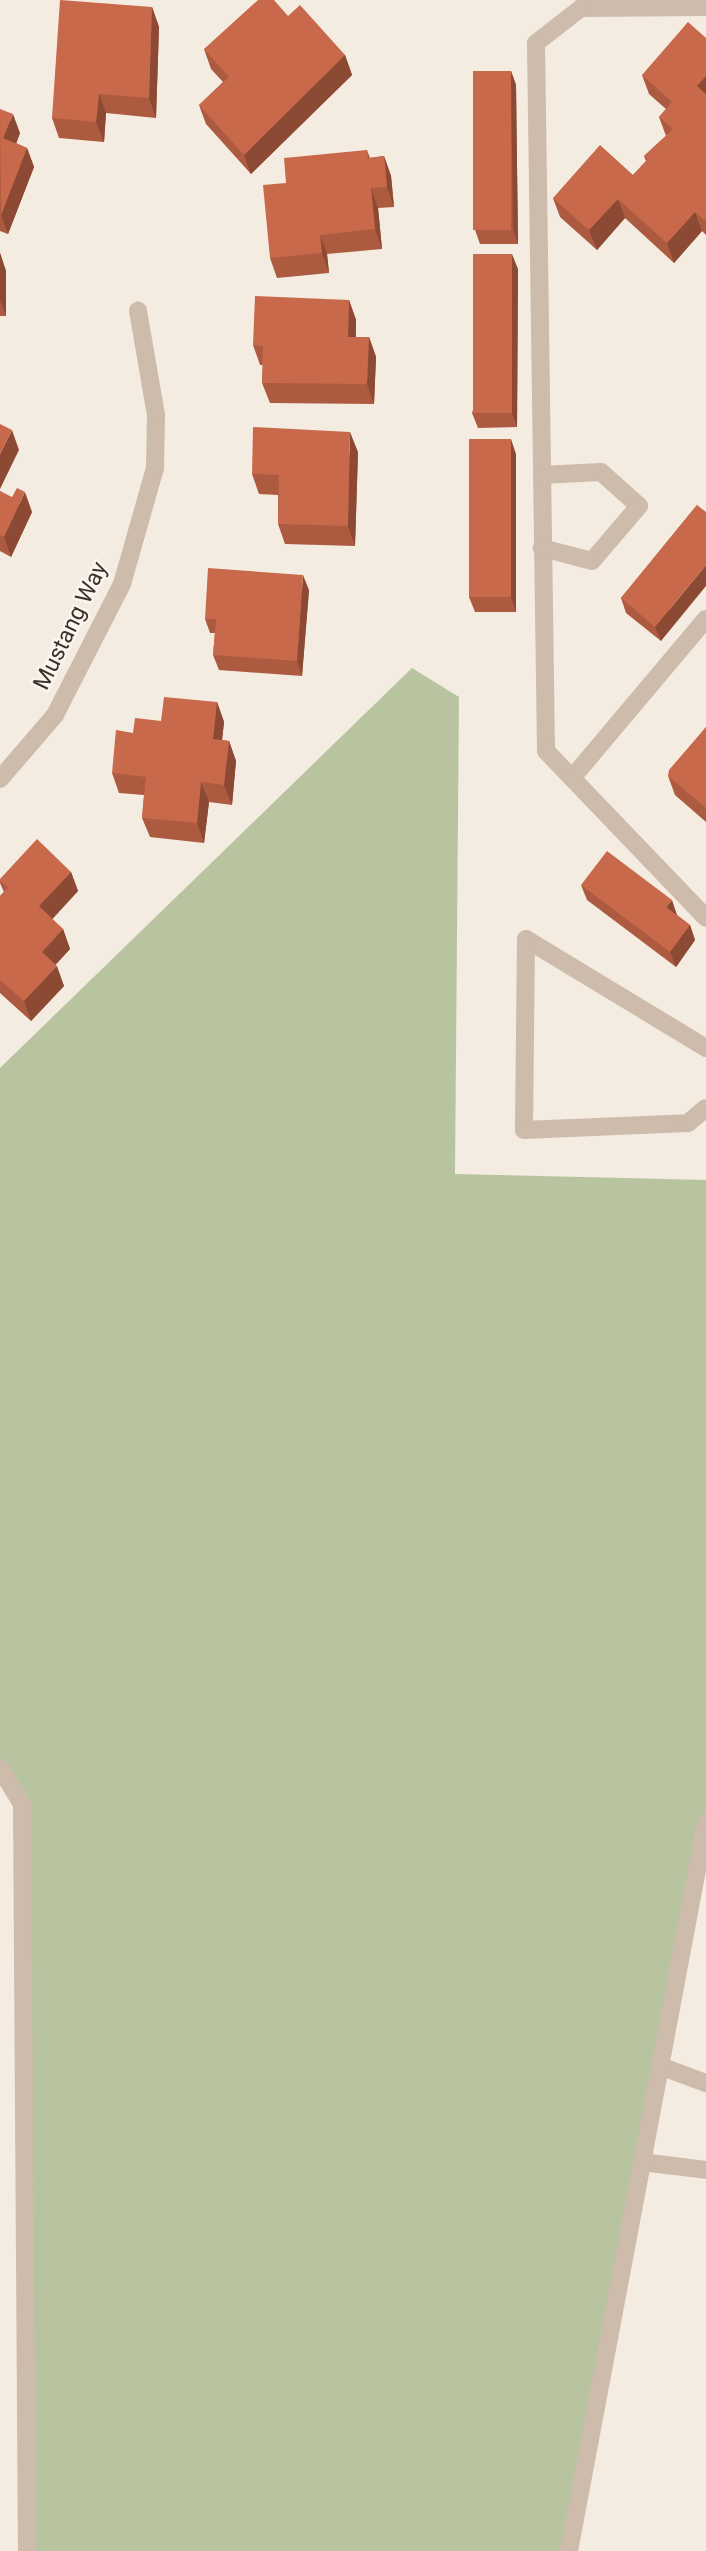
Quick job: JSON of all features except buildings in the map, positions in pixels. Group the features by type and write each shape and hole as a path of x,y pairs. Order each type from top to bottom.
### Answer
{"street":[{"path":"706,7 581,8 536,43 545,751 706,918"},
{"name":"Mustang Way","path":"0,779 55,715 125,572 155,468 156,415 138,311"},
{"path":"542,475 601,472 639,506 592,561 542,548"},
{"path":"572,778 706,619"},
{"path":"706,1048 526,939 524,1130 688,1123 706,1108"},
{"path":"0,1768 22,1804 27,2551"},
{"path":"569,2551 706,1822"},
{"path":"660,2066 706,2083"},
{"path":"642,2162 706,2170"}],"green space":[{"path":"412,668 459,697 455,1174 706,1180 706,1852 570,2551 27,2551 22,1804 0,1779 0,1068"}]}
